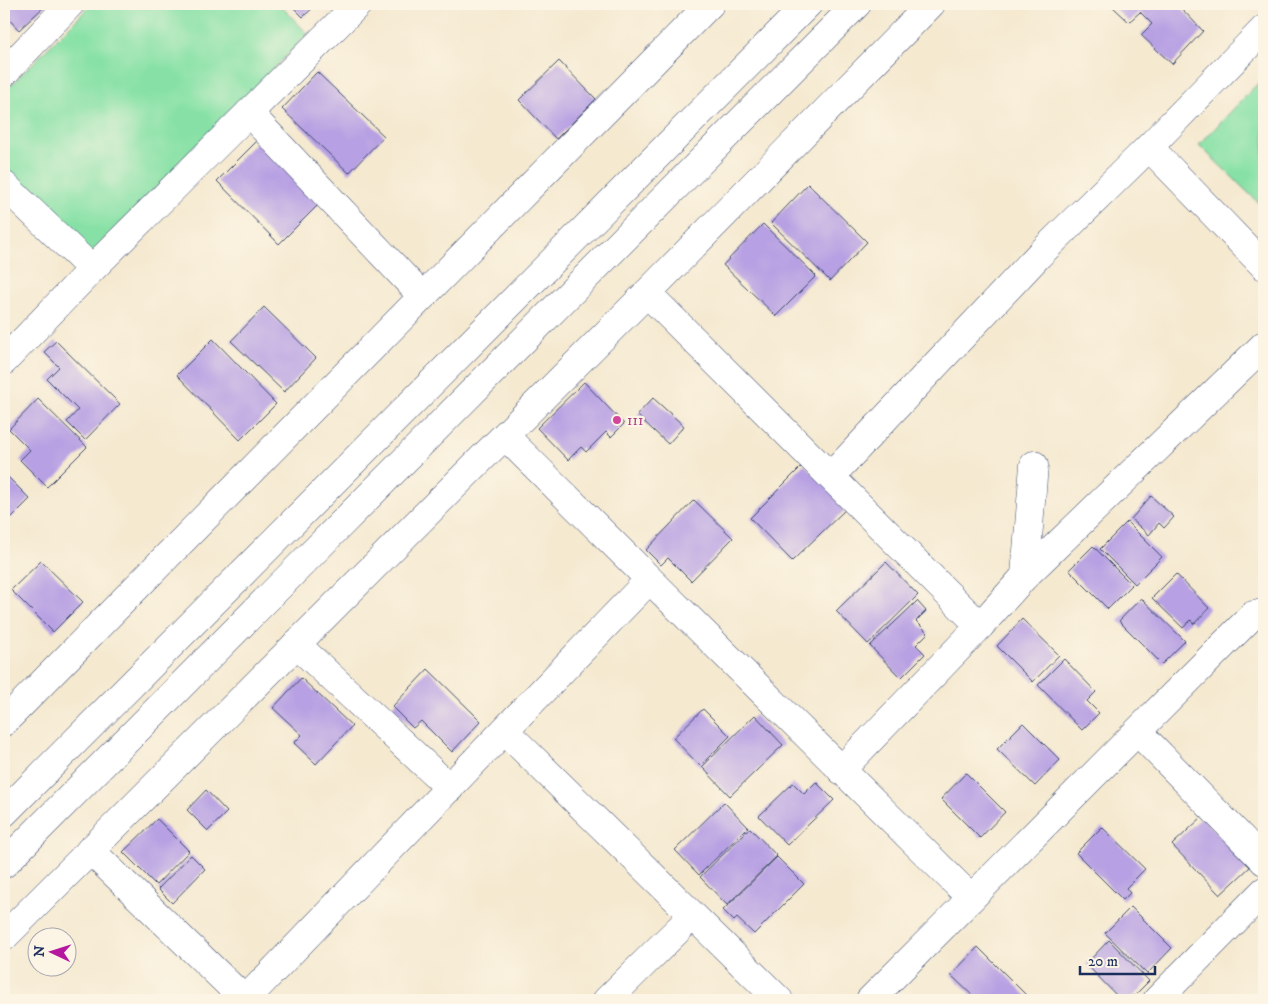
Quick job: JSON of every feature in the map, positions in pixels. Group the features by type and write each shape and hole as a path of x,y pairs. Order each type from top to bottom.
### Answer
{"street":[{"path":"4,73 70,4"},
{"path":"4,361 92,269 358,4"},
{"path":"4,722 710,4"},
{"path":"4,813 808,4"},
{"path":"4,864 857,4"},
{"path":"4,937 505,436 931,4"},
{"path":"831,476 1038,256 1149,147 1264,29"},
{"path":"248,113 422,296"},
{"path":"1149,147 1264,266"},
{"path":"4,185 92,269"},
{"path":"647,293 980,626"},
{"path":"841,770 980,626 1025,576 1264,345"},
{"path":"505,436 971,898"},
{"path":"1025,576 1034,465"},
{"path":"90,850 245,1000 650,580"},
{"path":"216,600 240,625"},
{"path":"870,1000 1253,615 1264,613"},
{"path":"296,644 450,788"},
{"path":"506,731 779,1000"},
{"path":"1138,732 1264,862"},
{"path":"1157,1000 1264,891"},
{"path":"607,1000 692,916"}],"green space":[{"path":"92,4 279,4 308,34 91,253 4,168 4,92"},
{"path":"1264,77 1264,208 1199,145"}],"building":[{"path":"4,4 47,4 19,30 4,14"},
{"path":"290,4 317,4 303,17"},
{"path":"1114,4 1177,4 1203,31 1172,64 1141,35 1152,24 1140,12 1129,22 1112,6"},
{"path":"559,61 596,99 556,139 519,100"},
{"path":"317,72 384,136 349,173 282,109"},
{"path":"258,140 320,203 279,244 217,181"},
{"path":"808,184 867,242 830,281 771,223"},
{"path":"763,224 816,276 776,316 723,265"},
{"path":"264,307 316,358 284,392 231,341"},
{"path":"213,339 276,404 240,440 177,375"},
{"path":"56,341 120,404 85,440 67,422 78,410 47,379 59,367 44,352"},
{"path":"584,382 624,424 611,437 606,432 586,452 581,447 568,460 537,428"},
{"path":"653,398 684,426 668,444 637,415"},
{"path":"38,399 87,447 47,487 20,460 30,450 9,429"},
{"path":"804,464 847,508 792,561 750,518"},
{"path":"4,473 30,499 11,518 4,511"},
{"path":"1151,496 1174,517 1164,528 1159,523 1149,535 1131,519"},
{"path":"694,500 733,538 691,581 668,558 661,565 646,550"},
{"path":"1127,522 1162,557 1135,584 1100,549"},
{"path":"1093,546 1132,585 1108,609 1069,570"},
{"path":"41,561 83,602 53,632 11,590"},
{"path":"886,562 918,595 868,644 836,611"},
{"path":"1176,574 1209,608 1194,624 1191,620 1183,628 1152,598"},
{"path":"1141,598 1185,641 1162,664 1119,621"},
{"path":"917,601 926,611 916,621 928,633 916,645 925,654 901,678 870,646"},
{"path":"1022,619 1059,655 1033,682 997,646"},
{"path":"1064,659 1096,692 1087,701 1099,713 1082,730 1038,685"},
{"path":"428,669 481,721 452,752 421,721 413,728 392,707"},
{"path":"301,678 352,726 316,764 294,743 302,735 273,708"},
{"path":"703,709 730,736 700,766 673,738"},
{"path":"755,715 783,745 730,796 702,767"},
{"path":"1023,723 1060,760 1035,786 997,749"},
{"path":"966,773 1005,812 980,838 941,799"},
{"path":"816,782 834,800 787,845 759,816 793,783 804,794"},
{"path":"206,790 227,812 208,831 187,810"},
{"path":"724,802 748,827 699,875 675,850"},
{"path":"1202,817 1250,867 1220,895 1172,845"},
{"path":"157,819 189,851 156,885 123,852"},
{"path":"1102,827 1145,869 1126,888 1130,893 1123,900 1076,853"},
{"path":"750,828 777,856 727,905 700,877"},
{"path":"191,855 205,869 172,903 158,889"},
{"path":"777,857 804,884 754,934 737,918 734,921 723,910"},
{"path":"1131,907 1172,948 1147,974 1105,933"},
{"path":"1109,940 1149,981 1130,1000 1121,1000 1086,964"},
{"path":"978,947 1029,1000 977,1000 951,975"}],"place":[{"name":"111","path":"617,420"}]}
